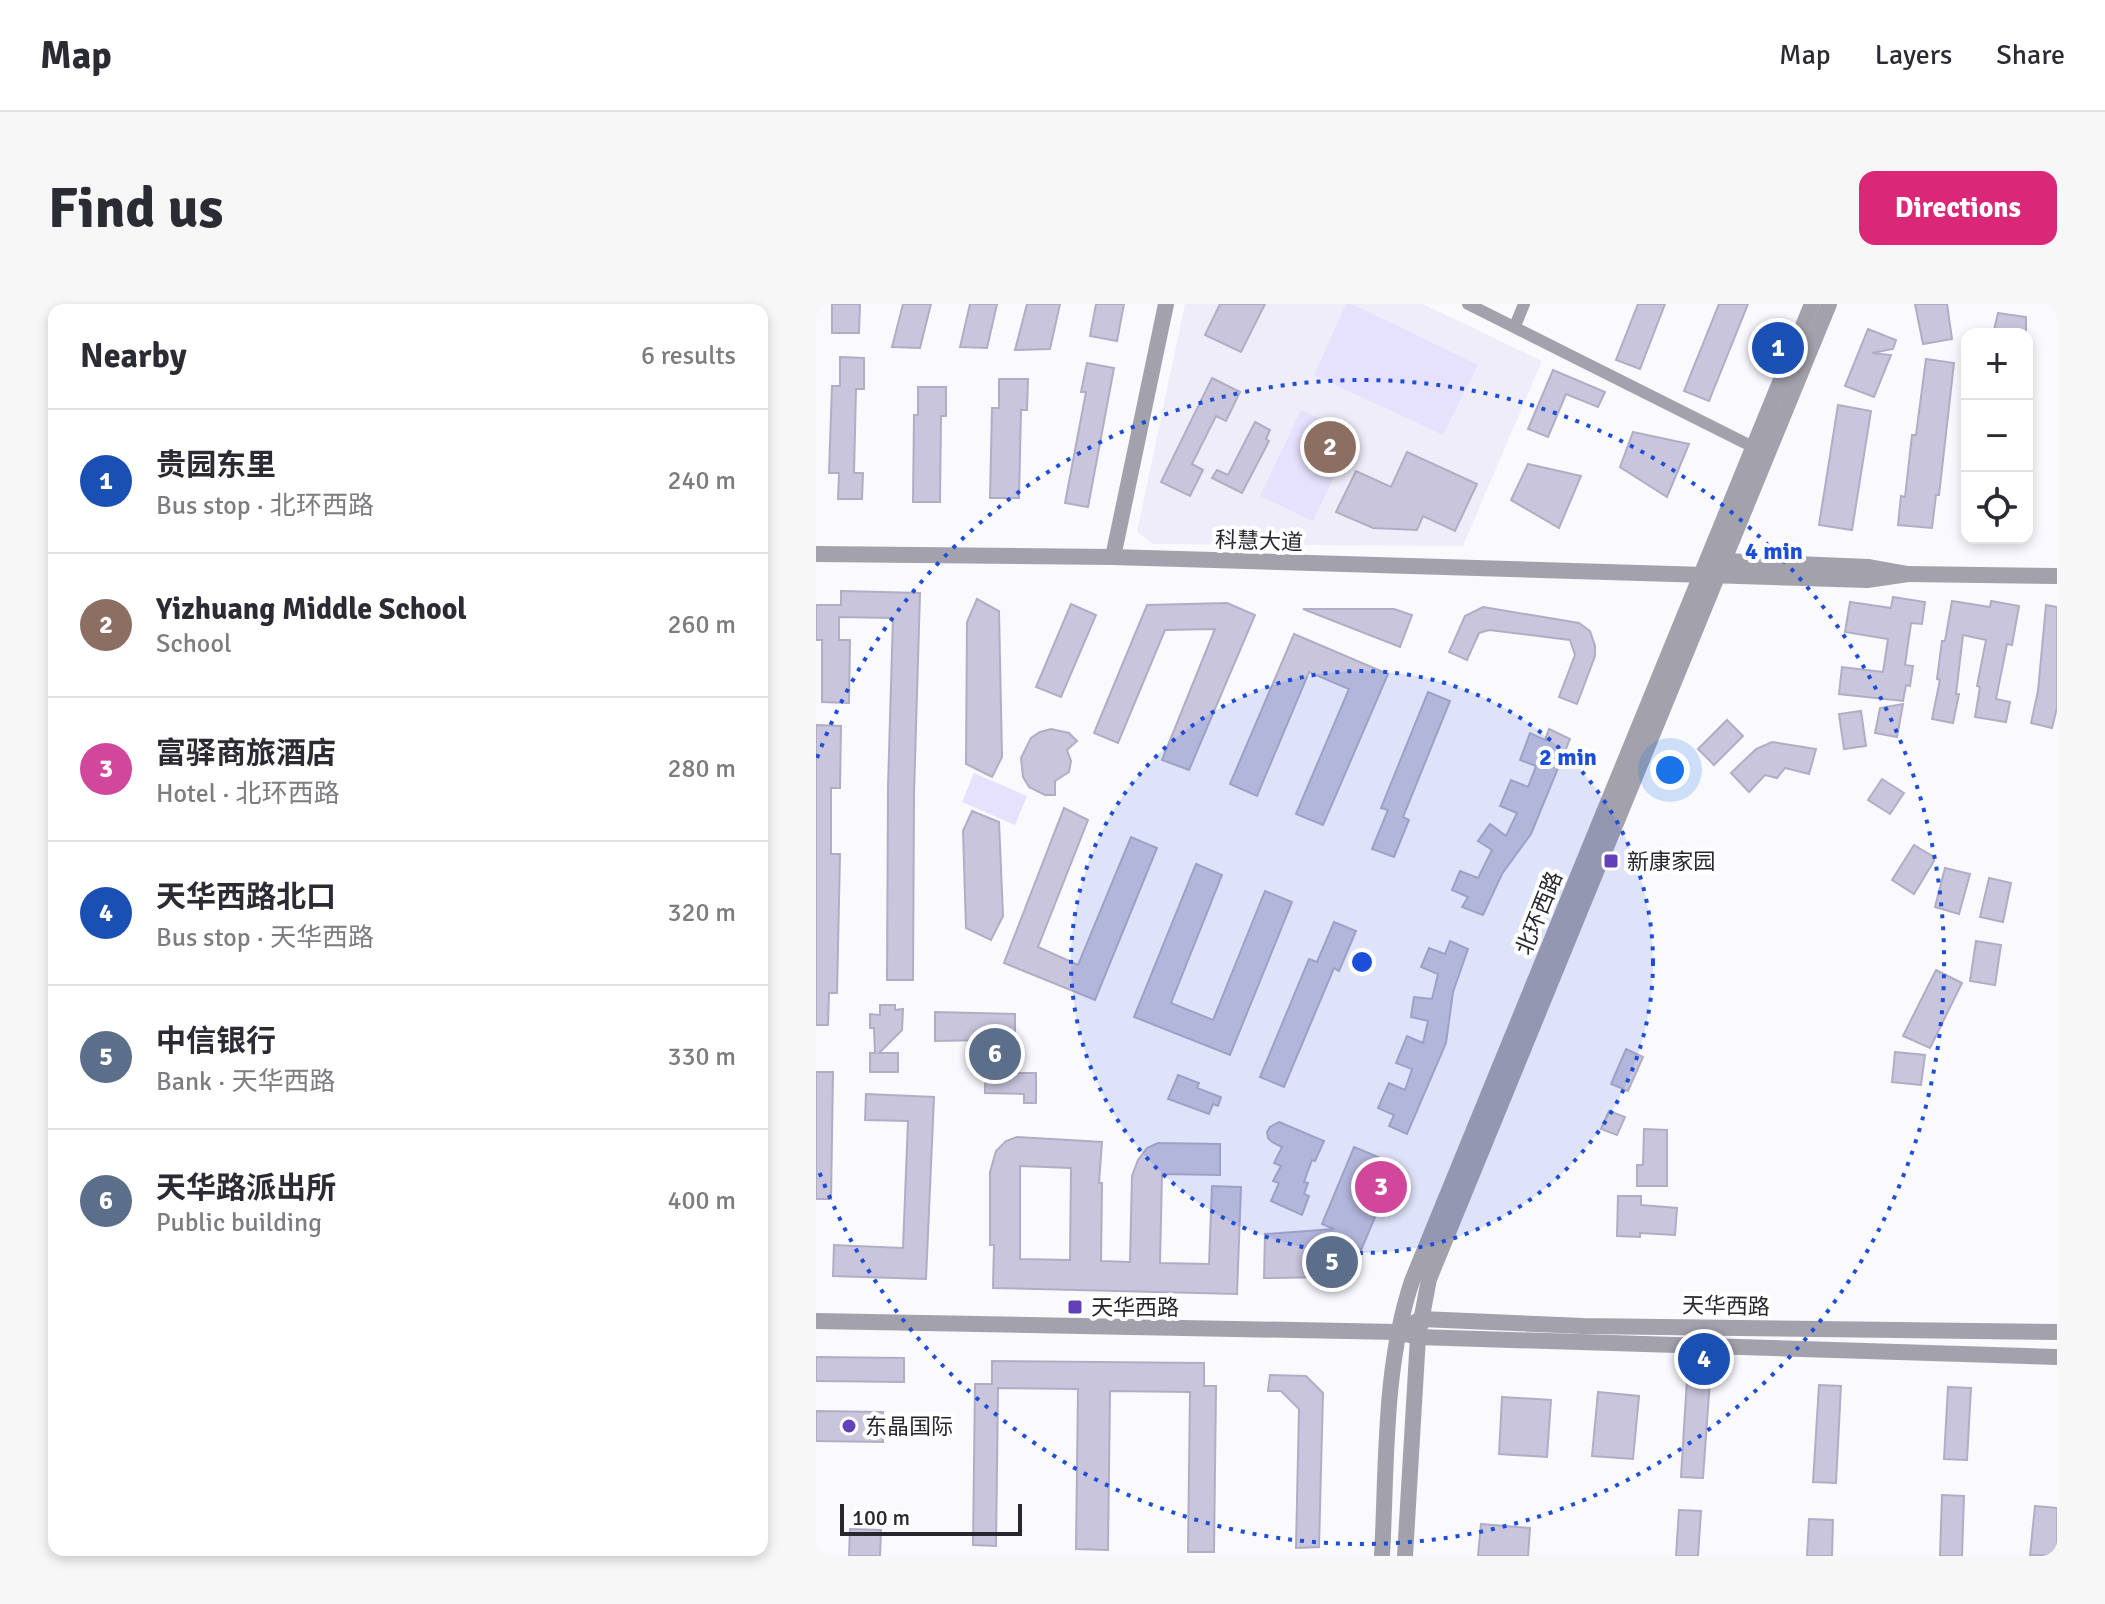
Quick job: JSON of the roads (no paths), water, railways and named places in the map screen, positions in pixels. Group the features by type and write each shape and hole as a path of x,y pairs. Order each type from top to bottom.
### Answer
{"street":[{"path":"1113,557 1166,304"},
{"path":"1468,304 1753,447"},
{"path":"1515,326 1524,304"},
{"name":"北环西路","path":"1382,1556 1393,1367 1397,1332 1407,1296 1812,304"},
{"name":"北环西路","path":"1405,1556 1418,1337 1429,1279 1829,304"},
{"name":"科慧大道","path":"816,554 1113,557 1701,574 1722,569 1867,580 1908,574 2057,576"},
{"name":"天华西路","path":"1397,1332 1421,1319 1583,1326 2057,1332"},
{"name":"天华西路","path":"816,1321 1397,1332 1418,1337 2057,1357"}],"place":[{"name":"贵园东里","path":"1778,348"},
{"name":"Yizhuang Middle School","path":"1330,447"},
{"name":"新康家园","path":"1611,861"},
{"name":"天华路派出所","path":"995,1054"},
{"name":"富驿商旅酒店","path":"1381,1187"},
{"name":"中信银行","path":"1332,1262"},
{"name":"天华西路","path":"1075,1307"},
{"name":"天华西路北口","path":"1704,1359"},
{"name":"东晶国际","path":"849,1426"}]}
